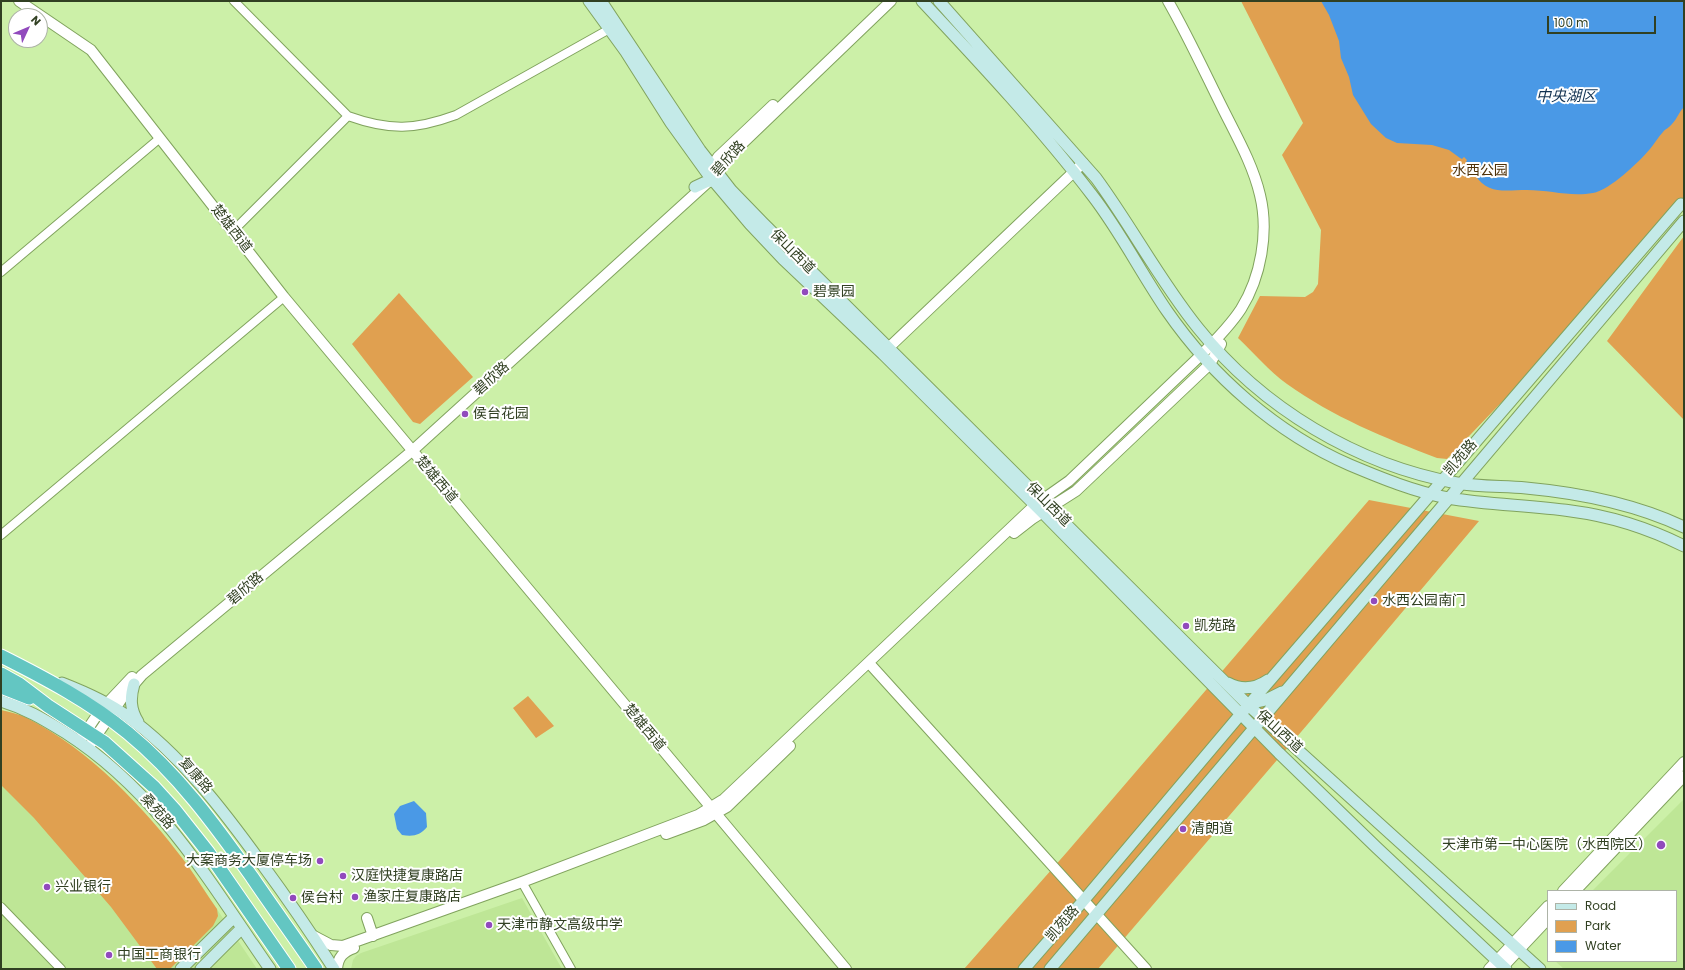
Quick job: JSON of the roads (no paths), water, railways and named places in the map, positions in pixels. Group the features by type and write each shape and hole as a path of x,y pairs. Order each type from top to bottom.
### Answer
{"highway":[{"path":"1,650 36,673"},
{"name":"复康路","path":"1,656 36,673 107,712 150,752 190,795 233,850 316,969"},
{"path":"1,674 19,684 48,706 96,736 154,787 188,826 208,852 288,969"},
{"path":"1,687 48,706"}],"main road":[{"path":"589,1 613,26"},
{"path":"601,1 613,26 697,152 707,178"},
{"path":"922,1 1055,148 1074,172 1111,222 1165,308 1201,355 1229,383 1263,413 1319,450 1350,464 1430,494 1451,492 1480,486 1524,488 1586,496 1646,512 1684,527"},
{"path":"939,1 1084,163 1113,200 1181,306 1214,348 1265,395 1294,416 1342,445 1400,468 1442,480 1451,492 1479,502"},
{"path":"697,152 699,172 707,178"},
{"name":"保山西道","path":"707,178 722,183 728,193 1042,506 1225,682 1540,969"},
{"name":"凯苑路","path":"1024,969 1249,704 1681,204"},
{"name":"凯苑路","path":"1050,969 1264,718 1429,521 1451,492 1684,221"},
{"path":"1412,516 1451,492"},
{"path":"1429,521 1454,505 1479,502 1565,510 1633,525 1684,546"},
{"name":"保山西道","path":"1042,506 1216,691 1376,847 1502,966"},
{"path":"1225,682 1239,687 1248,688 1258,686 1274,676"},
{"path":"134,684 131,696 132,708 140,726"},
{"path":"1216,691 1232,701 1249,704 1271,698 1287,689"},
{"name":"桑苑路","path":"1,701 35,713 83,745 116,771 142,796 193,855 270,969"},
{"path":"48,706 83,745"},
{"path":"107,712 140,726 175,758 214,800 254,852 335,969"},
{"path":"181,969 234,917"},
{"path":"201,969 242,928"}],"street":[{"name":"楚雄西道","path":"19,1 91,50 284,297 846,969"},
{"path":"234,1 348,116 361,121 385,126 410,128 433,124 456,115 613,26"},
{"name":"碧欣路","path":"707,178 718,156 882,1"},
{"name":"碧欣路","path":"107,712 142,675 410,449 707,178 891,1"},
{"path":"1042,506 1076,491 1210,364 1214,348 1241,309 1255,281 1262,246 1263,213 1260,196 1248,162 1168,1"},
{"path":"335,969 340,958 347,951 698,815 713,811 724,799 1069,481 1201,355 1214,348 1246,309 1260,280 1267,238 1267,209 1257,172 1234,122 1173,1"},
{"path":"233,231 348,116"},
{"path":"1,272 160,138"},
{"path":"886,351 1084,163"},
{"path":"707,178 704,188 712,188 728,193"},
{"path":"1,535 284,297"},
{"name":"碧欣路","path":"83,745 96,736 116,693 157,655 410,449"},
{"path":"871,665 1146,969"},
{"path":"107,712 96,736 116,771"},
{"path":"1563,890 1684,762"},
{"path":"1576,890 1684,776"},
{"path":"310,934 326,943 340,947 523,884"},
{"path":"523,884 571,969"},
{"path":"1,907 61,969"},
{"path":"1489,969 1502,966 1547,907"},
{"path":"367,918 373,936"},
{"path":"1516,946 1547,920"}],"water":[{"name":"中央湖区","path":"1321,1 1684,1 1684,107 1670,127 1664,131 1639,161 1624,175 1600,191 1585,194 1568,194 1535,190 1504,191 1491,189 1480,181 1475,175 1482,175 1484,169 1479,167 1474,171 1466,162 1467,160 1464,157 1462,159 1449,150 1432,145 1397,143 1386,138 1371,124 1353,95 1349,77 1341,58 1339,41 1329,15"},
{"path":"414,801 426,813 427,827 416,835 402,835 397,829 394,814 400,806"}],"place":[{"name":"碧景园","path":"805,292"},
{"name":"侯台花园","path":"465,414"},
{"name":"水西公园南门","path":"1374,601"},
{"name":"凯苑路","path":"1186,626"},
{"name":"清朗道","path":"1183,829"},
{"name":"天津市第一中心医院（水西院区）","path":"1661,845"},
{"name":"大案商务大厦停车场","path":"320,861"},
{"name":"汉庭快捷复康路店","path":"343,876"},
{"name":"兴业银行","path":"47,887"},
{"name":"渔家庄复康路店","path":"355,897"},
{"name":"侯台村","path":"293,898"},
{"name":"天津市静文高级中学","path":"489,925"},
{"name":"中国工商银行","path":"109,955"}],"park label":[{"name":"水西公园","path":"1480,171"}]}
